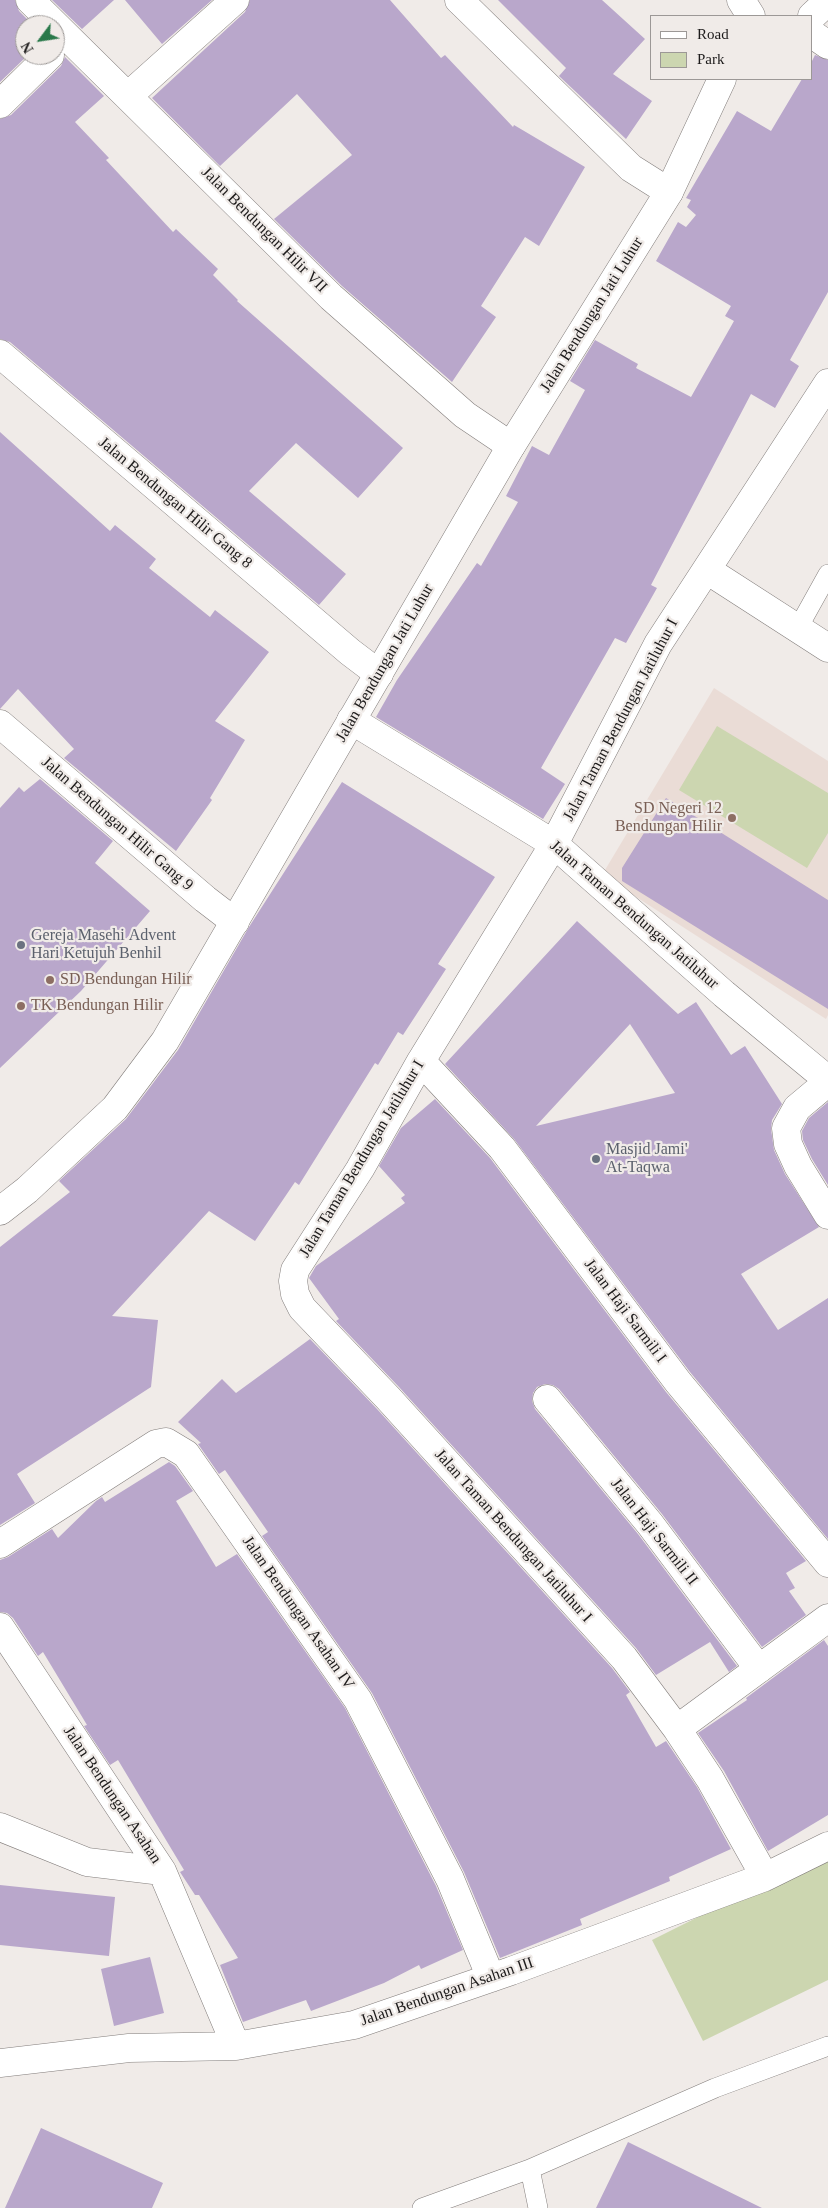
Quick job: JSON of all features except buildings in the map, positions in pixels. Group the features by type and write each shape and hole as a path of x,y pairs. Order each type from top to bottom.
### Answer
{"street":[{"name":"Jalan Bendungan Hilir VII","path":"30,0 41,15"},
{"path":"128,96 235,0"},
{"path":"459,0 631,168 669,192"},
{"path":"741,0 750,15"},
{"path":"813,15 828,1"},
{"path":"813,35 828,45"},
{"name":"Jalan Bendungan Hilir VII","path":"65,45 128,96 331,297 465,415 511,446"},
{"path":"0,104 40,65"},
{"name":"Jalan Bendungan Jati Luhur","path":"0,1211 27,1190 116,1108 165,1041 511,446 669,192 722,80"},
{"name":"Jalan Bendungan Hilir Gang 8","path":"0,354 350,652 379,674"},
{"name":"Jalan Taman Bendungan Jatiluhur I","path":"765,1877 710,1779 677,1729 624,1658 388,1398 302,1308 295,1294 292,1281 295,1270 360,1169 421,1060 554,844 658,644 828,383"},
{"path":"707,570 828,648"},
{"name":"Jalan Taman Bendungan Jatiluhur","path":"351,720 554,844 724,994 828,1081"},
{"name":"Jalan Bendungan Hilir Gang 9","path":"0,724 205,900 235,922"},
{"name":"Jalan Haji Sarmili I","path":"421,1060 502,1148 678,1382 828,1563"},
{"path":"828,1081 798,1108 786,1128 788,1144 798,1166 828,1215"},
{"name":"Jalan Haji Sarmili II","path":"547,1398 650,1524 759,1669"},
{"name":"Jalan Bendungan Asahan IV","path":"0,1544 156,1444 166,1442 186,1454 358,1700 450,1879 491,1978"},
{"path":"677,1729 828,1618"},
{"name":"Jalan Bendungan Asahan","path":"0,1627 162,1871"},
{"name":"Jalan Bendungan Asahan","path":"0,1828 87,1862 162,1871"},
{"name":"Jalan Bendungan Asahan III","path":"0,2063 129,2048 236,2046 354,2025 491,1978 765,1877 828,1846"},
{"path":"162,1871 236,2046"}],"lane":[{"path":"798,628 828,574"},
{"path":"422,2208 530,2169 715,2088 828,2046"},
{"path":"530,2169 538,2208"}],"shaded area":[{"name":"SD Negeri 12 Bendungan Hilir","path":"714,688 828,761 828,1015 826,1019 602,875"}],"green space":[{"path":"717,726 828,793 828,833 807,868 679,790"},
{"path":"828,1852 828,1980 703,2041 652,1940"}],"place":[{"name":"SD Negeri 12 Bendungan Hilir","path":"732,818"},
{"name":"Gereja Masehi Advent Hari Ketujuh Benhil","path":"21,945"},
{"name":"SD Bendungan Hilir","path":"50,980"},
{"name":"TK Bendungan Hilir","path":"21,1006"},
{"name":"Masjid Jami' At-Taqwa","path":"596,1159"}]}
